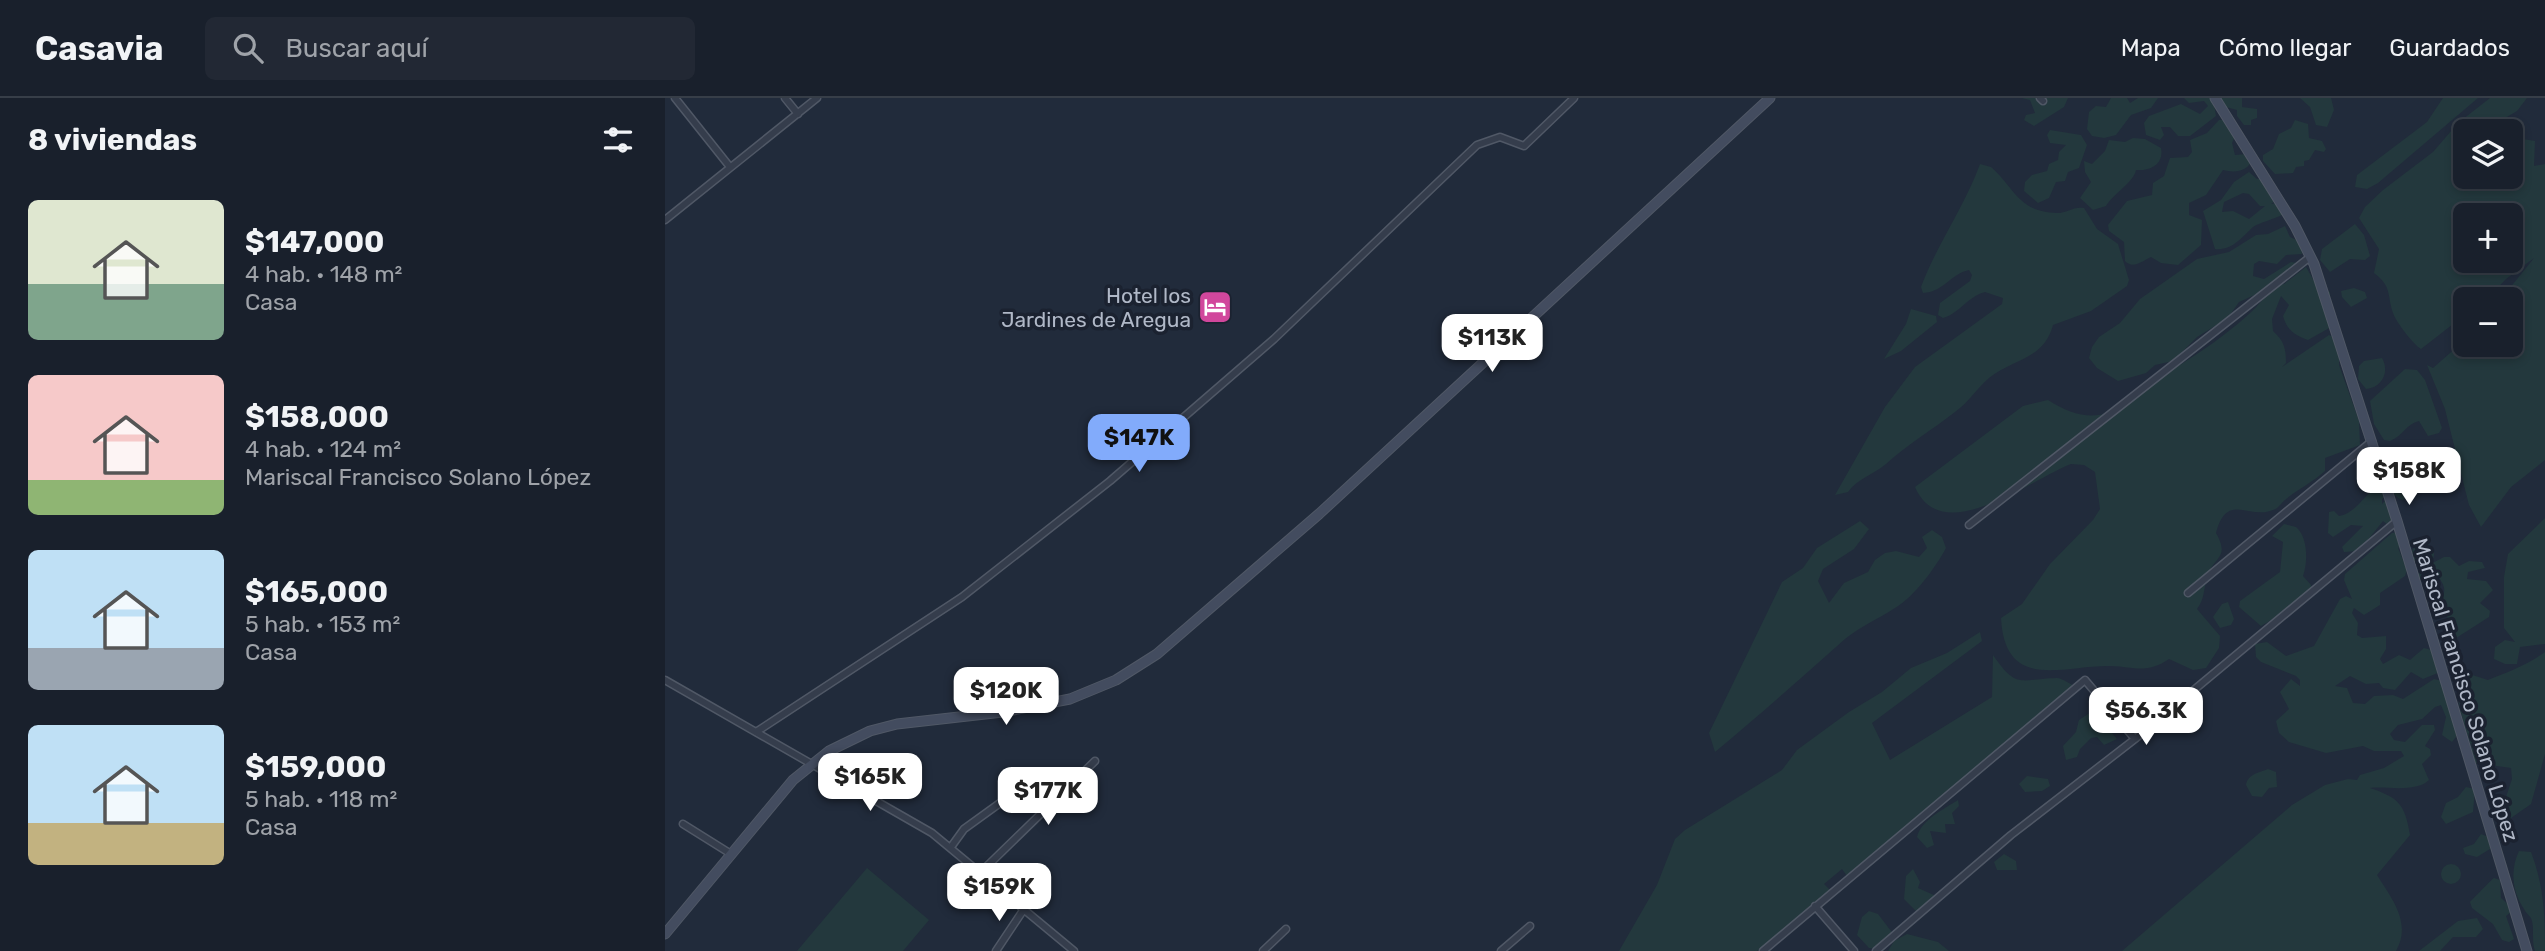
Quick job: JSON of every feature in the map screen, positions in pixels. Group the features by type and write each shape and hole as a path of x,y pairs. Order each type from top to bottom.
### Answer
{"street":[{"path":"675,98 730,167"},
{"path":"785,98 797,114"},
{"path":"665,220 817,98"},
{"path":"756,732 962,597 1110,481 1274,339 1477,145 1500,137 1524,146 1574,98"},
{"path":"665,934 793,780 811,764 848,740 897,724 1003,712 1070,699 1116,680 1148,660 1192,626 1319,514 1770,98"},
{"name":"Mariscal Francisco Solano López","path":"2214,98 2255,160 2310,257 2372,441 2527,951"},
{"path":"1969,524 2310,257"},
{"path":"2188,593 2372,441"},
{"path":"1876,951 2011,835 2135,739 2397,521"},
{"path":"665,680 932,833 1074,951"},
{"path":"1763,951 2085,680 2135,739"},
{"path":"981,873 1095,761"},
{"path":"951,847 964,830 1000,803"},
{"path":"683,824 731,854"},
{"path":"1815,906 1854,951"},
{"path":"996,951 1024,909"},
{"path":"1501,951 1530,926"},
{"path":"1263,951 1286,929"}],"green space":[{"path":"2022,98 2068,98 2064,107 2034,126 2024,120 2026,115 2035,113 2030,100"},
{"path":"2111,98 2127,98 2130,103 2138,98 2158,98 2151,108 2131,115 2116,135 2104,138 2092,136 2087,129 2089,112 2096,106 2106,107"},
{"path":"2184,98 2213,98 2216,116 2190,136 2178,136 2170,127 2161,127 2164,135 2160,140 2146,135 2144,123 2149,116 2181,104 2200,114 2208,106 2204,101 2189,103"},
{"path":"2221,98 2242,98 2242,107 2257,109 2257,118 2251,120 2251,125 2244,125 2237,116 2237,110 2226,107"},
{"path":"2300,98 2331,98 2334,110 2327,127 2316,125 2310,107"},
{"path":"2443,98 2478,98 2378,183 2367,189 2355,187 2357,175 2427,122"},
{"path":"2490,98 2527,98 2517,111 2503,119 2463,119"},
{"path":"2219,120 2225,120 2235,136 2232,143 2235,155 2247,154 2253,158 2248,166 2241,170 2223,170 2206,195 2189,203 2189,215 2202,220 2201,245 2178,265 2161,263 2151,257 2137,264 2128,263 2125,261 2124,242 2109,231 2108,225 2127,201 2152,195 2153,183 2164,176 2170,158 2188,157 2192,152 2190,140 2207,133"},
{"path":"2295,120 2308,124 2309,138 2322,141 2326,149 2324,152 2315,150 2309,160 2304,161 2304,166 2296,167 2293,173 2275,174 2263,161 2263,155 2273,149 2279,134 2291,128"},
{"path":"2453,129 2453,189 2523,189 2523,139 2535,141 2534,166 2545,164 2545,460 2511,487 2481,527 2469,505 2445,409 2427,365 2433,368 2453,350 2453,357 2523,357 2523,287 2511,287 2534,258 2523,266 2523,203 2453,203 2453,273 2514,273 2498,287 2453,287 2453,324 2421,349 2409,338 2395,317 2384,282 2374,273 2379,249 2359,218 2365,207 2383,190 2433,152"},
{"path":"2050,130 2081,135 2087,145 2079,168 2068,172 2065,181 2056,182 2049,198 2038,203 2024,191 2025,182 2032,175 2047,171 2049,164 2058,160 2059,152 2066,145 2050,143 2047,135"},
{"path":"2133,138 2145,139 2161,148 2158,162 2151,168 2136,170 2106,206 2093,210 2080,198 2091,182 2085,172 2084,161 2092,164 2105,151 2109,140 2125,142"},
{"path":"1980,164 1991,167 2018,198 2034,208 2057,213 2084,208 2097,229 2118,244 2129,280 2127,286 2091,311 2053,325 2049,337 2035,352 1989,378 1955,412 1881,468 1856,483 1848,492 1835,495 1885,407 1915,367 2002,304 2003,298 1985,292 1973,297 1949,316 1943,318 1938,315 1940,303 1970,281 1972,275 1969,270 1936,290 1923,293 1921,287"},
{"path":"2249,172 2257,179 2263,179 2275,201 2271,204 2278,203 2284,214 2255,226 2232,246 2215,249 2203,211 2221,200 2234,182","holes":["2243,193 2249,194 2260,206 2265,206 2249,219 2233,211 2222,212 2224,202"]},
{"path":"2355,224 2364,235 2370,256 2365,260 2350,259 2330,272 2320,260 2322,249"},
{"path":"2285,226 2290,237 2301,242 2302,254 2286,255 2277,264 2259,261 2254,264 2253,276 2264,279 2291,262 2297,263 2295,268 2274,286 2284,284 2306,267 2318,288 2330,292 2331,327 2308,340 2295,334 2283,316 2289,305 2281,296 2272,319 2273,331 2285,349 2286,363 2282,367 2329,335 2339,340 2339,365 2359,421 2360,445 2325,458 2325,471 2275,509 2264,512 2233,510 2226,513 2221,520 2216,533 2222,548 2221,553 2209,571 2203,598 2197,609 2220,636 2219,648 2206,668 2193,670 2169,659 2154,667 2141,668 2094,666 2041,670 2026,666 2014,657 2005,642 2001,618 2022,604 2050,564 2093,520 2100,509 2095,472 2084,465 2071,464 2012,494 1966,511 1945,512 1928,505 1915,487 2023,406 2048,400 2074,413 2098,415 2110,412 2132,397 2142,385 2213,343 2250,313 2270,288 2239,302 2228,318 2197,337 2173,361 2155,365 2146,373 2118,381 2097,368 2089,358 2099,337 2120,323 2140,299 2197,259 2229,252 2256,235 2268,234"},
{"path":"2354,288 2365,292 2367,298 2351,307 2342,297 2341,291"},
{"path":"1911,309 1936,316 1937,322 1901,351 1884,359 1906,324"},
{"path":"2382,358 2385,369 2383,378 2376,386 2366,389 2358,379 2359,366 2364,361"},
{"path":"2405,369 2417,370 2425,380 2442,428 2439,433 2428,436 2419,421 2394,439 2384,440 2374,424 2370,401"},
{"path":"2398,471 2405,473 2412,483 2411,492 2403,500 2394,494 2390,484 2391,476"},
{"path":"2382,484 2387,496 2382,499 2382,504 2386,500 2396,520 2388,525 2383,521 2359,551 2344,552 2342,547 2363,526 2351,525 2333,537 2328,533 2329,512 2344,515 2372,491 2373,485"},
{"path":"2545,518 2545,644 2520,647 2517,664 2505,664 2494,659 2495,647 2505,640 2515,642 2504,628 2504,577 2508,554"},
{"path":"1860,521 1869,529 1854,549 1823,569 1818,581 1829,603 1844,583 1868,572 1875,560 1885,553 1896,551 1919,557 1927,548 1922,537 1932,530 1942,537 1946,548 1910,597 1845,639 1715,752 1709,733 1782,582 1803,568 1817,548"},
{"path":"2284,524 2296,527 2303,537 2306,564 2303,576 2311,585 2310,598 2261,626 2239,607 2240,601 2280,572 2283,542 2272,536"},
{"path":"2399,532 2403,544 2398,548 2407,570 2405,576 2380,593 2380,605 2364,615 2354,608 2352,613 2358,623 2357,635 2362,638 2386,636 2386,649 2380,659 2383,664 2399,655 2410,660 2424,648 2435,651 2440,672 2423,679 2411,672 2395,690 2383,688 2379,683 2366,684 2350,676 2335,686 2347,688 2353,703 2365,704 2374,696 2393,695 2403,699 2434,679 2448,686 2457,708 2459,733 2452,742 2442,735 2446,717 2441,705 2422,719 2398,725 2390,734 2394,740 2405,742 2422,725 2434,725 2435,730 2425,746 2430,749 2431,755 2422,764 2429,780 2409,788 2370,788 2388,795 2399,804 2406,816 2410,835 2377,875 2394,902 2401,921 2402,931 2396,951 2122,951 2292,805 2325,785 2348,779 2357,780 2360,775 2384,768 2404,756 2401,751 2374,751 2363,746 2326,753 2289,742 2279,733 2276,721 2289,709 2280,692 2291,679 2300,686 2300,680 2261,662 2256,657 2255,644 2267,642 2286,656 2314,646 2340,599 2346,596 2352,599 2344,580 2345,574 2392,533"},
{"path":"2423,543 2431,546 2434,554 2431,562 2423,565 2415,562 2412,554 2415,546"},
{"path":"2444,557 2450,557 2459,566 2469,561 2482,562 2485,568 2468,572 2467,579 2486,581 2493,590 2480,603 2490,611 2489,617 2453,640 2458,657 2452,656 2444,643 2448,619 2442,608 2442,583 2439,578 2415,580 2421,569"},
{"path":"2228,602 2234,619 2231,625 2220,628 2213,617 2222,604"},
{"path":"1980,632 1982,641 1872,723 1890,760 1992,697 1993,655 2014,678 2057,678 2077,687 1847,876 1842,869 1824,884 1832,892 1757,951 1619,951 1657,885 1675,839 1685,830 1782,770 1797,750 1882,692 1911,668 1947,653"},
{"path":"2545,652 2545,754 2531,804 2511,818 2500,815 2512,779 2511,768 2475,763 2462,717 2459,683 2463,672 2488,680"},
{"path":"2092,714 2098,723 2107,727 2117,739 2104,745 2097,737 2091,738 2080,749 2077,757 2066,760 2063,746 2076,732 2079,720"},
{"path":"2268,769 2276,772 2277,787 2269,788 2262,797 2252,796 2246,785 2247,781 2254,774"},
{"path":"2027,776 2048,779 2050,786 2042,791 2025,792 2019,784"},
{"path":"2466,787 2475,789 2473,812 2446,824 2441,817 2446,803 2458,797"},
{"path":"1958,800 1959,806 1952,813 1955,824 1945,824 1946,833 1930,831 1934,845 1927,848 1917,837 1919,831 1934,816"},
{"path":"2481,834 2491,838 2490,849 2477,857 2465,854 2463,848 2474,844"},
{"path":"2519,851 2531,852 2539,877 2545,951 2535,951 2531,918 2520,902 2515,888 2513,873"},
{"path":"2004,854 2016,861 2017,870 1997,870 1994,862"},
{"path":"2451,864 2458,867 2461,874 2458,881 2451,884 2444,881 2441,874 2444,867"},
{"path":"867,868 929,920 903,951 797,951"},
{"path":"1913,869 1920,882 1918,888 1936,896 1917,912 1904,899 1906,876"},
{"path":"2494,878 2500,880 2501,898 2510,906 2511,912 2506,916 2514,939 2509,942 2502,940 2493,924 2472,908 2470,902"},
{"path":"1869,911 1878,914 1894,935 1878,949 1869,948 1857,935 1862,917"},
{"path":"2477,918 2483,929 2476,937 2453,937 2440,951 2419,951 2458,921"},
{"path":"1907,934 1938,942 1949,951 1888,951 1894,941"}],"place":[{"name":"Hotel los Jardines de Aregua","path":"1215,307"}]}
